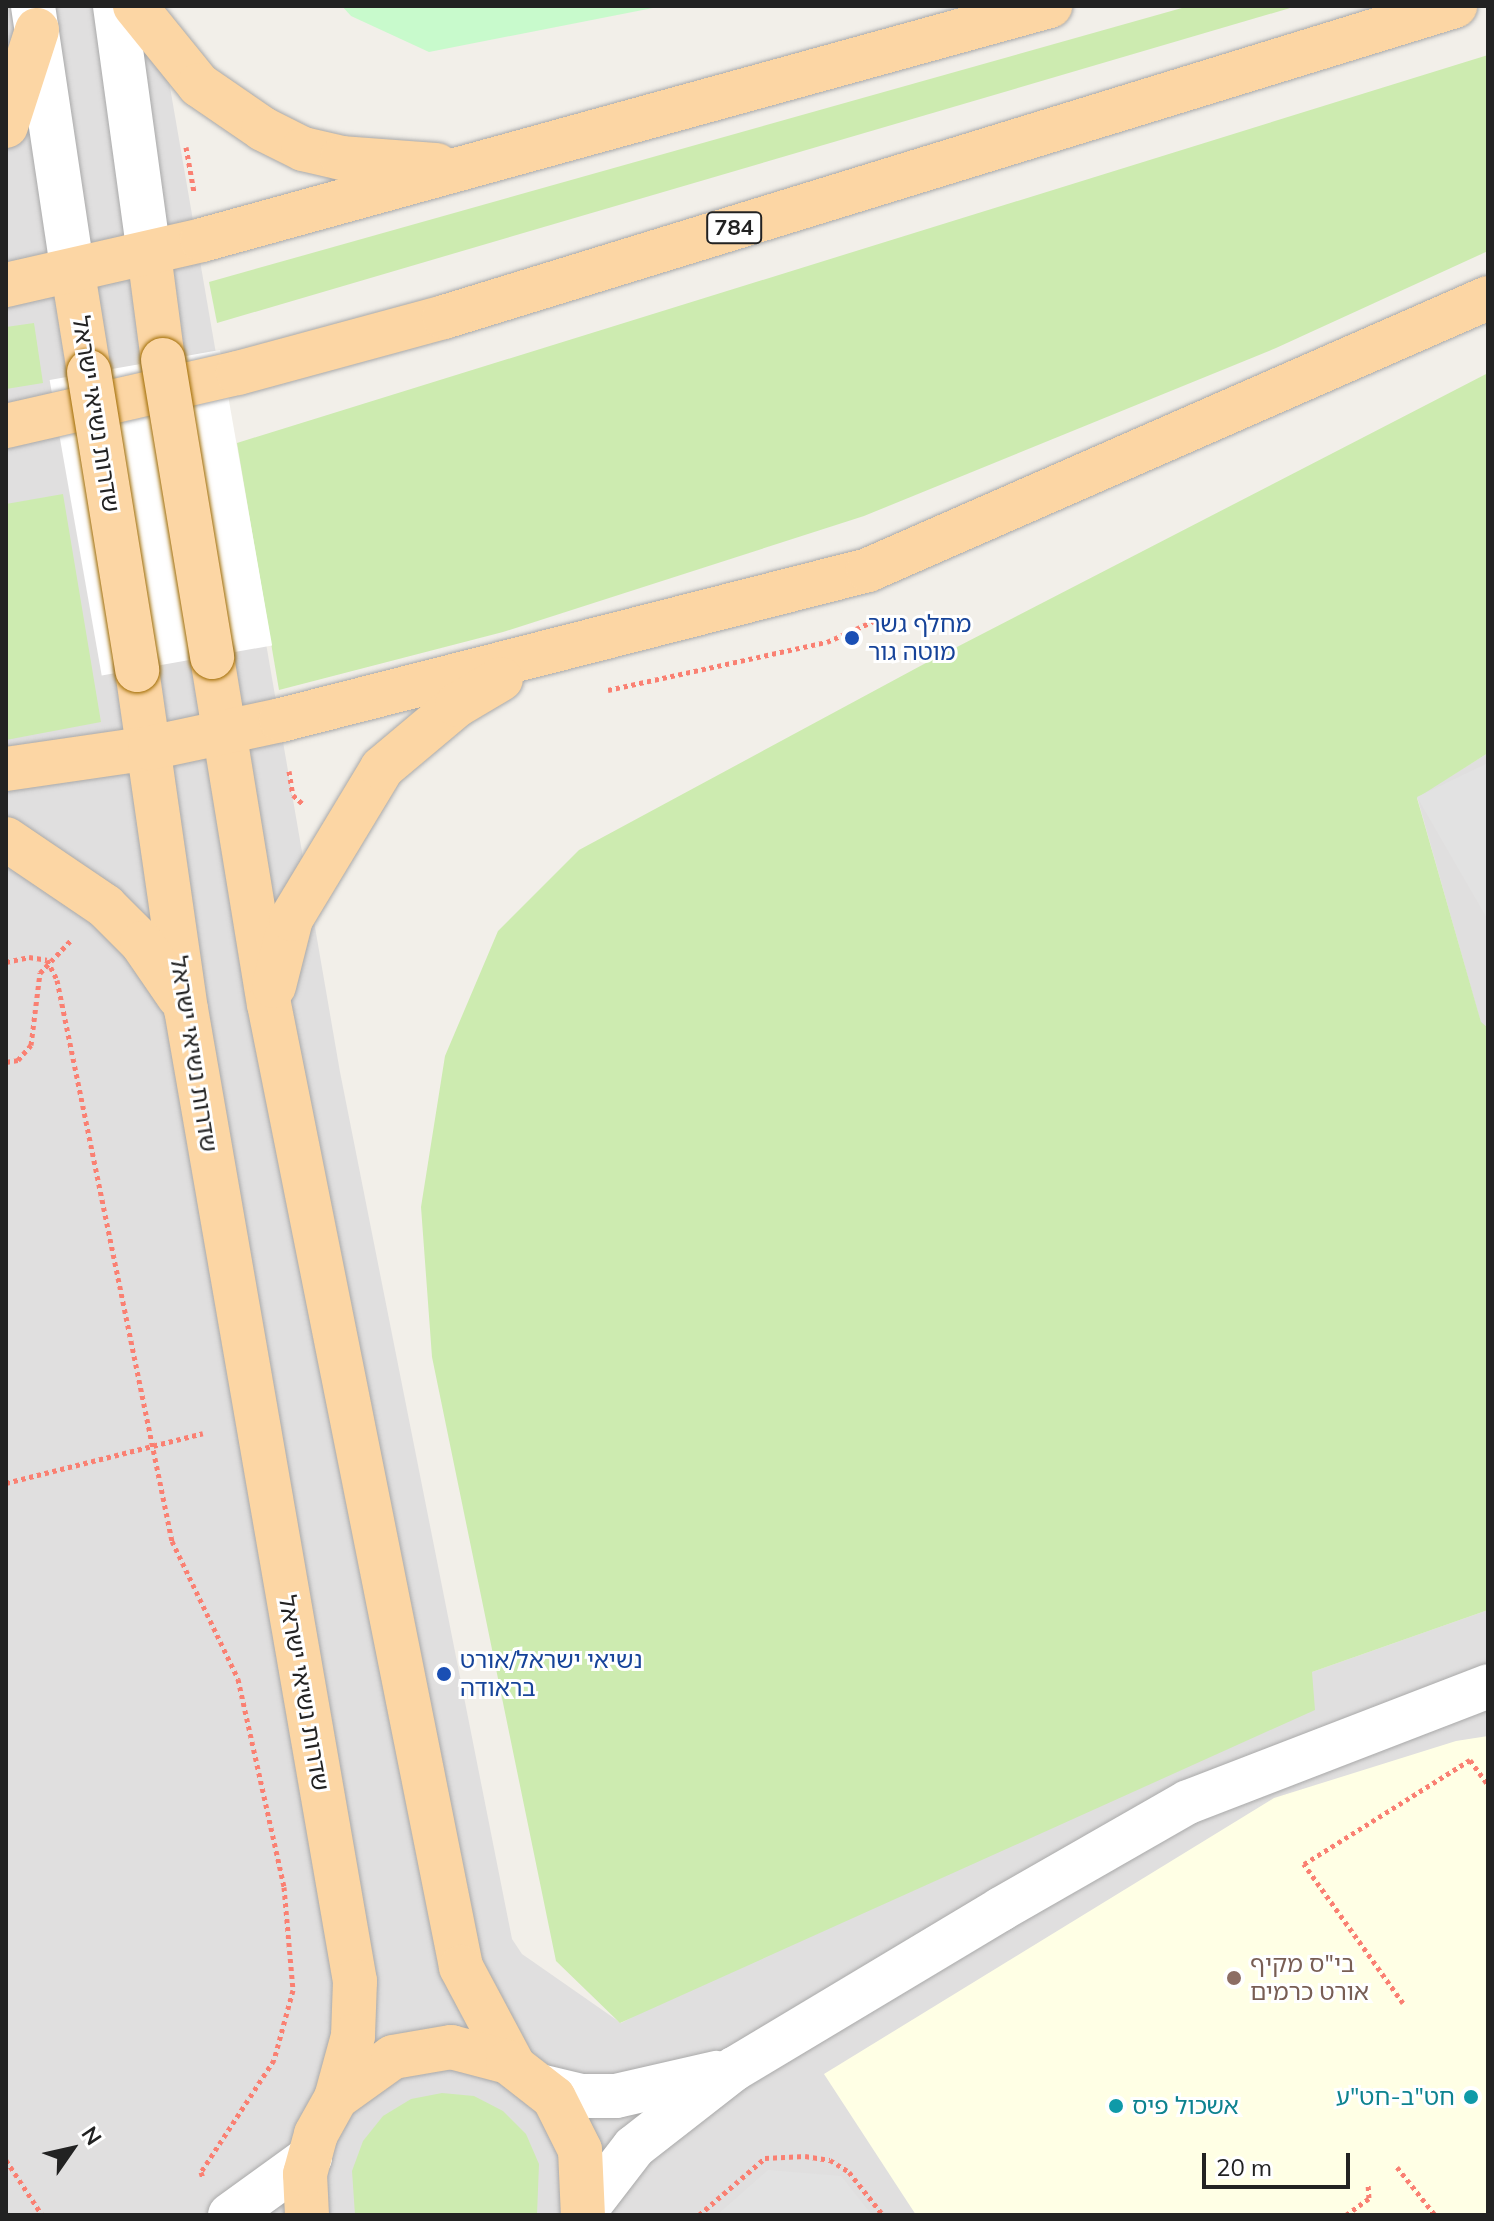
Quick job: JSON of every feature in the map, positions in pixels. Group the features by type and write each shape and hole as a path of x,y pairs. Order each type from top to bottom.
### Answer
{"main road":[{"path":"135,6 176,63 263,129 303,149 342,158 471,167"},
{"path":"6,285 73,273 149,254 1050,6"},
{"name":"784","path":"6,426 238,373 444,317 1455,6"},
{"path":"6,126 35,18"},
{"path":"149,254 163,360 269,1004 461,1967 526,2076 569,2123 580,2150 583,2213"},
{"name":"שדרות נשיאי ישראל","path":"73,273 150,748 186,1009 355,1981 353,2036 336,2098"},
{"path":"6,769 150,748 224,732 545,656 868,570 1488,298"},
{"path":"269,1004 291,919 382,768 457,705 545,656"},
{"path":"6,839 105,906 142,943 186,1009"},
{"path":"307,2215 310,2157 316,2134 336,2098 367,2071 422,2049 480,2051 526,2076"}],"street":[{"path":"115,6 149,254"},
{"name":"שדרות נשיאי ישראל","path":"35,18 73,273"},
{"path":"583,2213 634,2147 734,2069 1188,1802 1488,1686"},
{"path":"526,2076 581,2096 616,2096 734,2069"},
{"path":"218,2200 310,2157"}],"path":[{"path":"185,138 196,205"},
{"path":"289,771 293,795 313,813"},
{"path":"6,962 29,957 47,960"},
{"path":"6,1062 18,1060 31,1045 40,973 47,960"},
{"path":"47,960 57,980 172,1541 238,1679 284,1887 293,1990 274,2060 201,2172 218,2200"},
{"path":"6,1483 203,1433"},
{"path":"1403,2003 1304,1864 1470,1760 1488,1785"},
{"path":"699,2215 765,2158 805,2156 830,2160 849,2172 883,2215"},
{"path":"6,2160 42,2215"},
{"path":"1397,2167 1435,2215"},
{"path":"1346,2215 1369,2198 1368,2184"}],"shaded area":[{"path":"6,6 156,6 340,1072 512,1939 522,1954 621,2023 1312,1672 1488,1610 1488,2215 6,2215"},
{"path":"1488,753 1488,1048 1417,797"},
{"path":"1488,763 1488,920 1417,797"},
{"name":"בי\"ס מקיף אורט כרמים","path":"1488,1736 1488,2215 916,2215 824,2074 1274,1798 1456,1741"},
{"path":"768,2170 841,2176 872,2215 717,2215"}],"green space":[{"path":"342,6 663,6 429,52 351,16"},
{"path":"1189,6 1297,6 217,323 209,282"},
{"path":"1488,55 1488,251 1276,348 864,516 503,632 279,690 237,443"},
{"path":"34,323 43,383 6,389 6,327"},
{"path":"1488,373 1488,753 1417,798 1481,1022 1488,1028 1488,1610 1312,1672 1315,1710 620,2023 556,1961 432,1357 421,1207 445,1056 498,931 579,850 924,664"},
{"path":"63,494 101,722 6,740 6,504"},
{"path":"442,2093 474,2096 503,2111 526,2134 539,2164 537,2215 355,2215 352,2171 363,2141 383,2116 411,2099"}],"pier":[{"path":"220,350 272,645 102,675 50,380"}],"place":[{"name":"מחלף גשר מוטה גור","path":"852,638"},
{"name":"נשיאי ישראל/אורט בראודה","path":"444,1674"},
{"name":"בי\"ס מקיף אורט כרמים","path":"1234,1978"},
{"name":"חט\"ב-חט\"ע","path":"1471,2097"},
{"name":"אשכול פיס","path":"1116,2106"}]}
